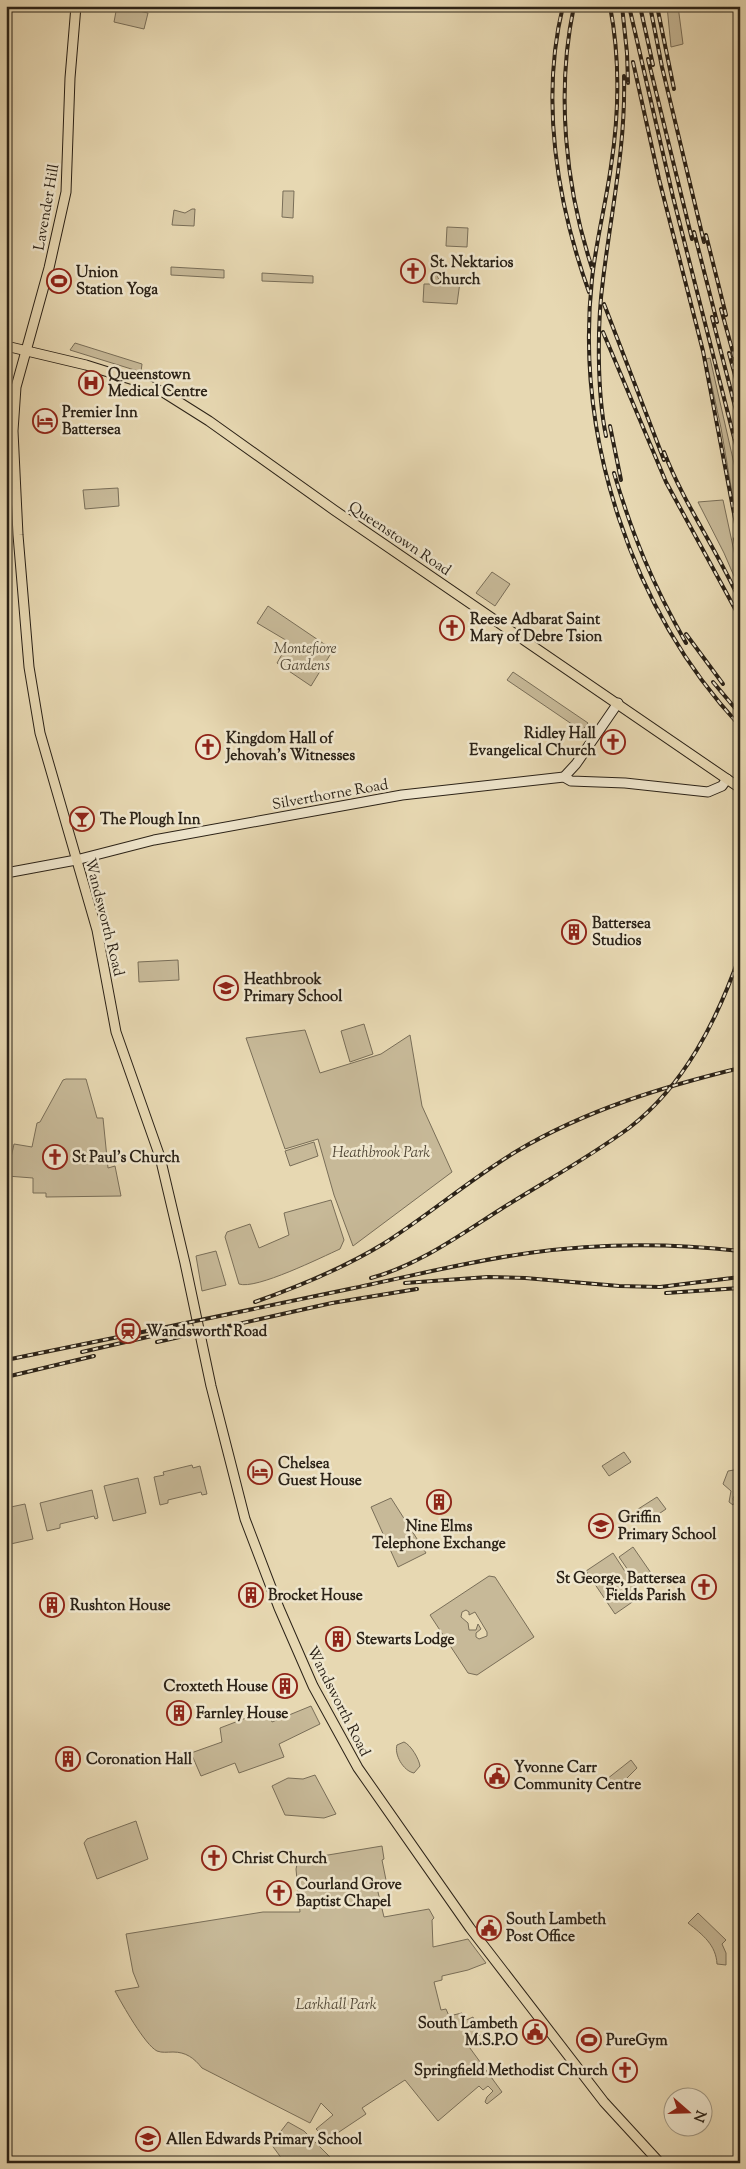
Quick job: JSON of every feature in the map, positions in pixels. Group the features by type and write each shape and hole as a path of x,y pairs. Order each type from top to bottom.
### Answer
{"main road":[{"name":"Lavender Hill","path":"27,350 49,268 66,192 70,78 76,6"},
{"name":"Queenstown Road","path":"6,346 94,368 163,392 209,421 334,510 740,788"},
{"name":"Wandsworth Road","path":"27,350 14,393 13,431 18,535 28,654 40,733 97,930 116,1032 160,1157 213,1396 245,1519 279,1608 313,1686 358,1768 442,1890 604,2102 660,2163"},
{"path":"564,777 576,764 618,703"},
{"path":"576,764 582,776 591,781"},
{"name":"Silverthorne Road","path":"6,873 76,860 154,840 402,796 564,777 571,781 591,781 708,792 715,791 727,779"}],"green space":[{"path":"117,6 148,13 144,29 114,22"},
{"path":"667,6 678,6 683,44 671,47"},
{"path":"283,191 294,191 293,218 282,217"},
{"path":"195,209 194,226 172,225 174,210 185,213"},
{"path":"447,227 468,228 467,247 446,246"},
{"path":"171,267 224,270 224,278 171,275"},
{"path":"262,273 313,276 313,283 262,281"},
{"path":"436,273 440,282 456,278 460,282 457,304 423,302 424,284 430,284 431,274"},
{"path":"75,343 142,364 141,372 70,350"},
{"path":"710,358 740,490 738,516 736,516 721,428 706,359"},
{"path":"118,488 119,506 85,509 83,490"},
{"path":"723,500 740,579 740,590 698,502"},
{"path":"492,572 510,584 495,606 476,593"},
{"name":"Montefiore Gardens","path":"268,606 333,650 311,686 277,663 289,642 257,623"},
{"path":"513,672 588,723 582,731 507,680"},
{"path":"178,960 179,980 139,982 138,962"},
{"path":"364,1024 373,1054 350,1062 341,1031"},
{"name":"Heathbrook Park","path":"305,1030 320,1073 381,1054 410,1035 422,1106 452,1172 353,1246 334,1195 318,1139 285,1149 246,1038"},
{"path":"86,1079 97,1118 103,1118 108,1168 115,1166 121,1196 46,1197 46,1193 33,1193 33,1178 7,1176 14,1144 32,1147 37,1123 40,1122 63,1080"},
{"path":"314,1142 318,1156 290,1166 285,1151"},
{"path":"331,1200 344,1240 340,1249 274,1278 247,1285 239,1284 225,1237 227,1232 250,1224 259,1248 289,1235 284,1213"},
{"path":"216,1251 226,1285 202,1291 196,1256"},
{"path":"624,1452 631,1462 609,1476 602,1466"},
{"path":"192,1465 193,1468 200,1466 207,1494 202,1495 201,1492 168,1500 168,1503 160,1505 154,1477 164,1475 163,1472"},
{"path":"735,1466 740,1468 740,1497 734,1496 735,1502 733,1505 729,1502 731,1491 723,1484 728,1471 734,1470"},
{"path":"138,1478 146,1513 113,1521 104,1486"},
{"path":"92,1490 98,1518 95,1519 94,1516 60,1524 60,1528 47,1531 40,1503"},
{"path":"657,1497 666,1509 644,1524 635,1511"},
{"path":"391,1498 426,1553 398,1567 371,1507"},
{"path":"25,1504 33,1539 6,1545 6,1508"},
{"path":"633,1547 651,1573 637,1583 619,1557"},
{"path":"613,1553 641,1596 615,1614 586,1571"},
{"path":"489,1576 495,1577 534,1637 477,1675 468,1673 430,1615","holes":["466,1610 469,1612 469,1615 475,1612 487,1632 487,1636 479,1639 476,1637 476,1633 481,1629 478,1624 476,1630 469,1630 468,1623 461,1617 462,1612"]},
{"path":"311,1706 320,1724 279,1744 284,1757 239,1773 235,1763 201,1776 191,1753 222,1742 220,1728 267,1710 272,1722"},
{"path":"404,1742 412,1749 420,1766 414,1773 403,1766 398,1757 397,1745"},
{"path":"631,1760 637,1768 616,1789 607,1779"},
{"path":"315,1775 336,1814 324,1818 285,1815 272,1786 288,1778 303,1779"},
{"path":"136,1821 148,1859 97,1879 84,1843 87,1839"},
{"name":"Larkhall Park","path":"382,1846 384,1859 382,1860 387,1885 377,1888 384,1917 429,1909 434,1918 432,1920 433,1947 468,1939 486,1963 468,1970 442,1976 442,1980 434,1982 441,2010 446,2009 449,2016 462,2013 464,2021 473,2017 480,2035 467,2044 502,2092 487,2104 485,2102 487,2097 493,2091 488,2086 483,2090 479,2086 438,2121 405,2080 362,2108 366,2114 327,2140 316,2129 333,2115 321,2103 310,2123 202,2068 186,2054 157,2051 146,2041 115,1991 139,1987 133,1972 126,1934 263,1912 300,1912 296,1869 298,1860"},
{"path":"698,1913 726,1940 722,1944 726,1953 726,1965 717,1964 714,1951 704,1936 688,1923"},
{"path":"288,2122 304,2131 336,2163 285,2163 271,2144"}],"railway":[{"path":"563,6 556,42 553,78 555,151 568,223 589,292"},
{"path":"574,6 568,38 565,71 566,138 575,204 592,268"},
{"path":"610,6 616,46 616,126 592,279 589,339 593,399 603,459 619,518 641,575 668,629 702,680 740,726"},
{"path":"622,6 628,83"},
{"path":"629,6 673,197 740,461"},
{"path":"640,6 653,65"},
{"path":"650,6 662,67 704,242"},
{"path":"657,6 674,89"},
{"path":"648,59 692,239"},
{"path":"633,62 659,179 703,351 740,545"},
{"path":"606,436 601,399 600,317 623,127 624,76"},
{"path":"694,232 717,322"},
{"path":"706,235 726,315"},
{"path":"604,304 664,460"},
{"path":"721,309 735,360"},
{"path":"712,317 740,426"},
{"path":"603,332 666,482 740,618"},
{"path":"729,353 740,394"},
{"path":"610,426 621,480"},
{"path":"664,452 681,490 740,601"},
{"path":"614,473 645,560 686,643"},
{"path":"735,539 740,566"},
{"path":"686,634 723,684"},
{"path":"713,682 740,714"},
{"path":"371,1278 406,1265 455,1239 598,1150 649,1111 683,1072 697,1050 721,1003 740,955"},
{"path":"255,1302 321,1276 368,1253 400,1233 500,1162 543,1136 625,1101 682,1083 740,1068"},
{"path":"6,1360 507,1256 582,1247 634,1245 661,1245 740,1251"},
{"path":"405,1283 488,1277 660,1287 740,1277"},
{"path":"666,1293 740,1288"},
{"path":"157,1342 332,1303 417,1289"},
{"path":"82,1352 165,1333"},
{"path":"6,1377 94,1356"}],"place":[{"name":"St. Nektarios Church","path":"413,271"},
{"name":"Union Station Yoga","path":"59,281"},
{"name":"Queenstown Medical Centre","path":"91,383"},
{"name":"Premier Inn Battersea","path":"45,421"},
{"name":"Reese Adbarat Saint Mary of Debre Tsion","path":"452,628"},
{"name":"Ridley Hall Evangelical Church","path":"613,742"},
{"name":"Kingdom Hall of Jehovah's Witnesses","path":"208,747"},
{"name":"The Plough Inn","path":"82,819"},
{"name":"Battersea Studios","path":"574,932"},
{"name":"Heathbrook Primary School","path":"226,988"},
{"name":"St Paul's Church","path":"55,1157"},
{"name":"Wandsworth Road","path":"128,1331"},
{"name":"Chelsea Guest House","path":"260,1472"},
{"name":"Nine Elms Telephone Exchange","path":"439,1502"},
{"name":"Griffin Primary School","path":"601,1526"},
{"name":"St George, Battersea Fields Parish","path":"704,1587"},
{"name":"Brocket House","path":"251,1595"},
{"name":"Rushton House","path":"52,1605"},
{"name":"Stewarts Lodge","path":"338,1639"},
{"name":"Croxteth House","path":"285,1686"},
{"name":"Farnley House","path":"179,1713"},
{"name":"Coronation Hall","path":"68,1759"},
{"name":"Yvonne Carr Community Centre","path":"497,1776"},
{"name":"Christ Church","path":"214,1858"},
{"name":"Courland Grove Baptist Chapel","path":"279,1893"},
{"name":"South Lambeth Post Office","path":"489,1928"},
{"name":"South Lambeth M.S.P.O","path":"535,2032"},
{"name":"PureGym","path":"589,2040"},
{"name":"Springfield Methodist Church","path":"625,2070"},
{"name":"Allen Edwards Primary School","path":"148,2139"}]}
